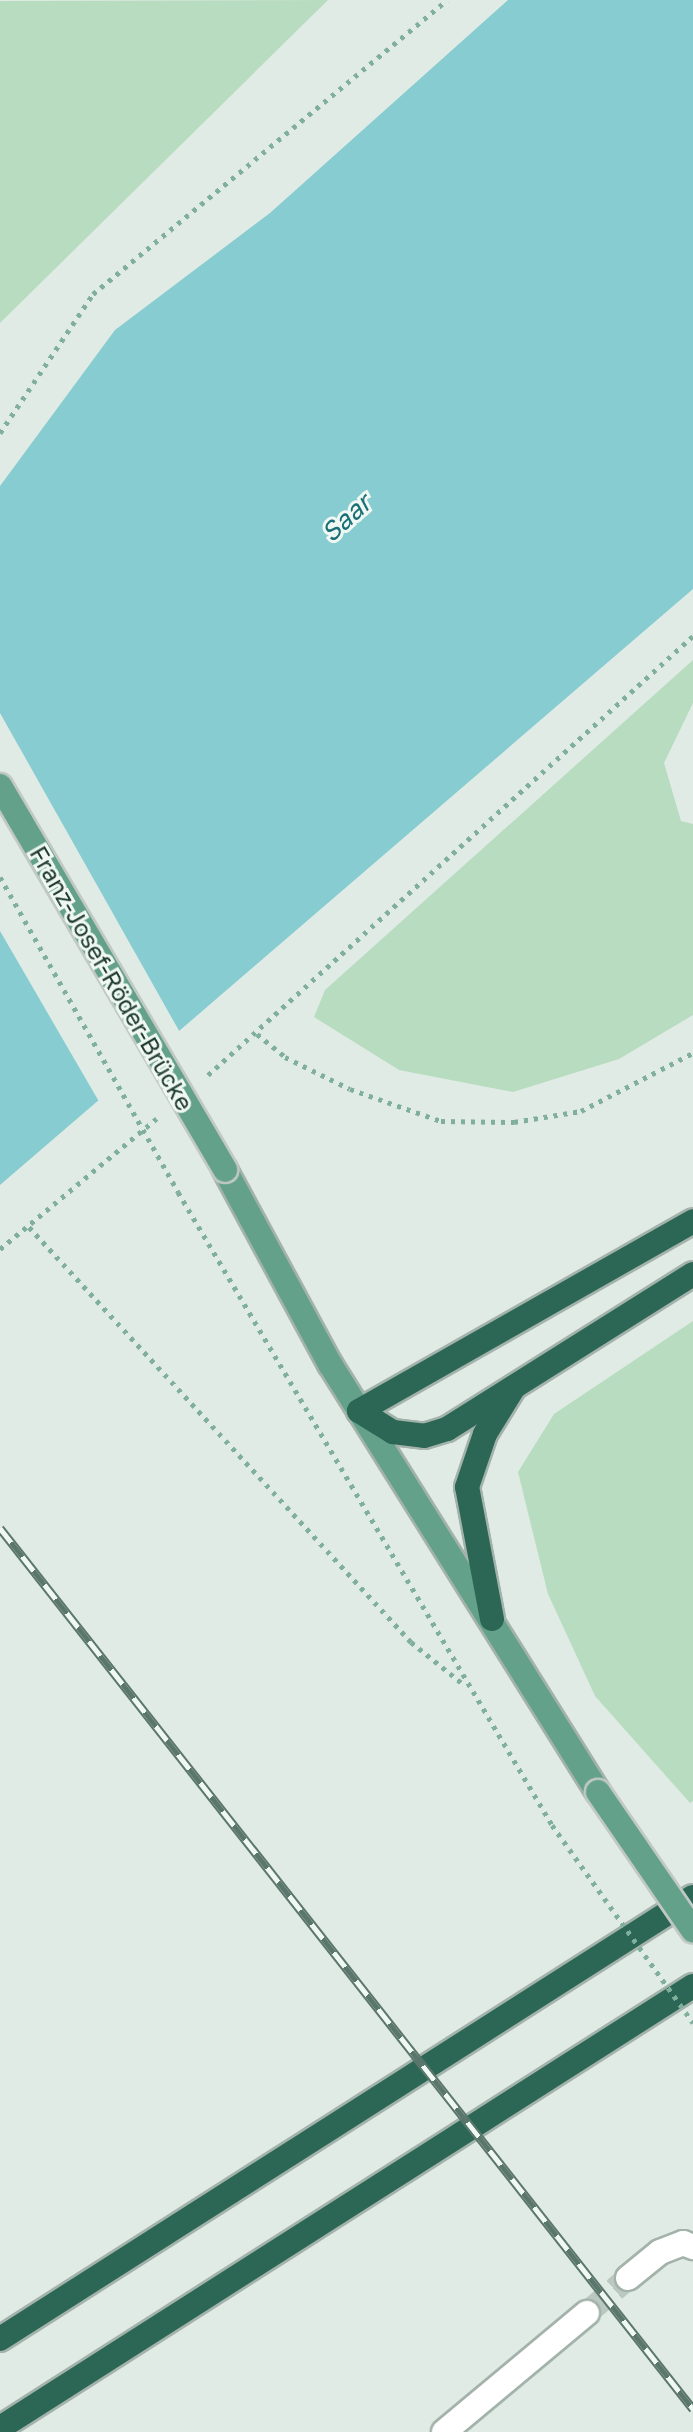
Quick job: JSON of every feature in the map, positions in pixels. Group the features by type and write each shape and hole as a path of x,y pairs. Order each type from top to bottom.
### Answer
{"highway":[{"path":"693,1221 359,1411 393,1432 424,1436 447,1429 519,1379 693,1274"},
{"path":"492,1619 467,1487 485,1434 519,1379"},
{"path":"0,2339 693,1897"},
{"path":"0,2428 693,1986"}],"main road":[{"name":"Franz-Josef-Röder-Brücke","path":"0,786 225,1170 359,1411 598,1792 693,1930"}],"street":[{"path":"628,2278 660,2252 683,2243 693,2247"},
{"path":"444,2432 587,2313"}],"path":[{"path":"0,433 93,294 447,0"},
{"path":"197,1085 257,1034 693,636"},
{"path":"0,877 178,1192 467,1688 552,1825 693,2023"},
{"path":"257,1034 285,1057 350,1089 441,1121 514,1122 581,1111 693,1053"},
{"path":"0,1249 161,1115"},
{"path":"29,1227 411,1642 467,1688"}],"green space":[{"path":"328,0 0,323 0,1"},
{"path":"693,660 693,703 664,763 681,821 693,824 693,1015 619,1059 513,1092 399,1070 314,1017 325,990"},
{"path":"693,1321 693,1801 690,1803 595,1696 548,1594 518,1472 554,1414"}],"water":[{"name":"Saar","path":"508,0 693,0 693,589 0,1185 0,486 115,330 270,213"}],"pier":[{"path":"0,713 182,1036 101,1105 0,931"}],"tunnel":[{"path":"587,2313 628,2278"}],"railway":[{"path":"0,1528 693,2409"}]}
